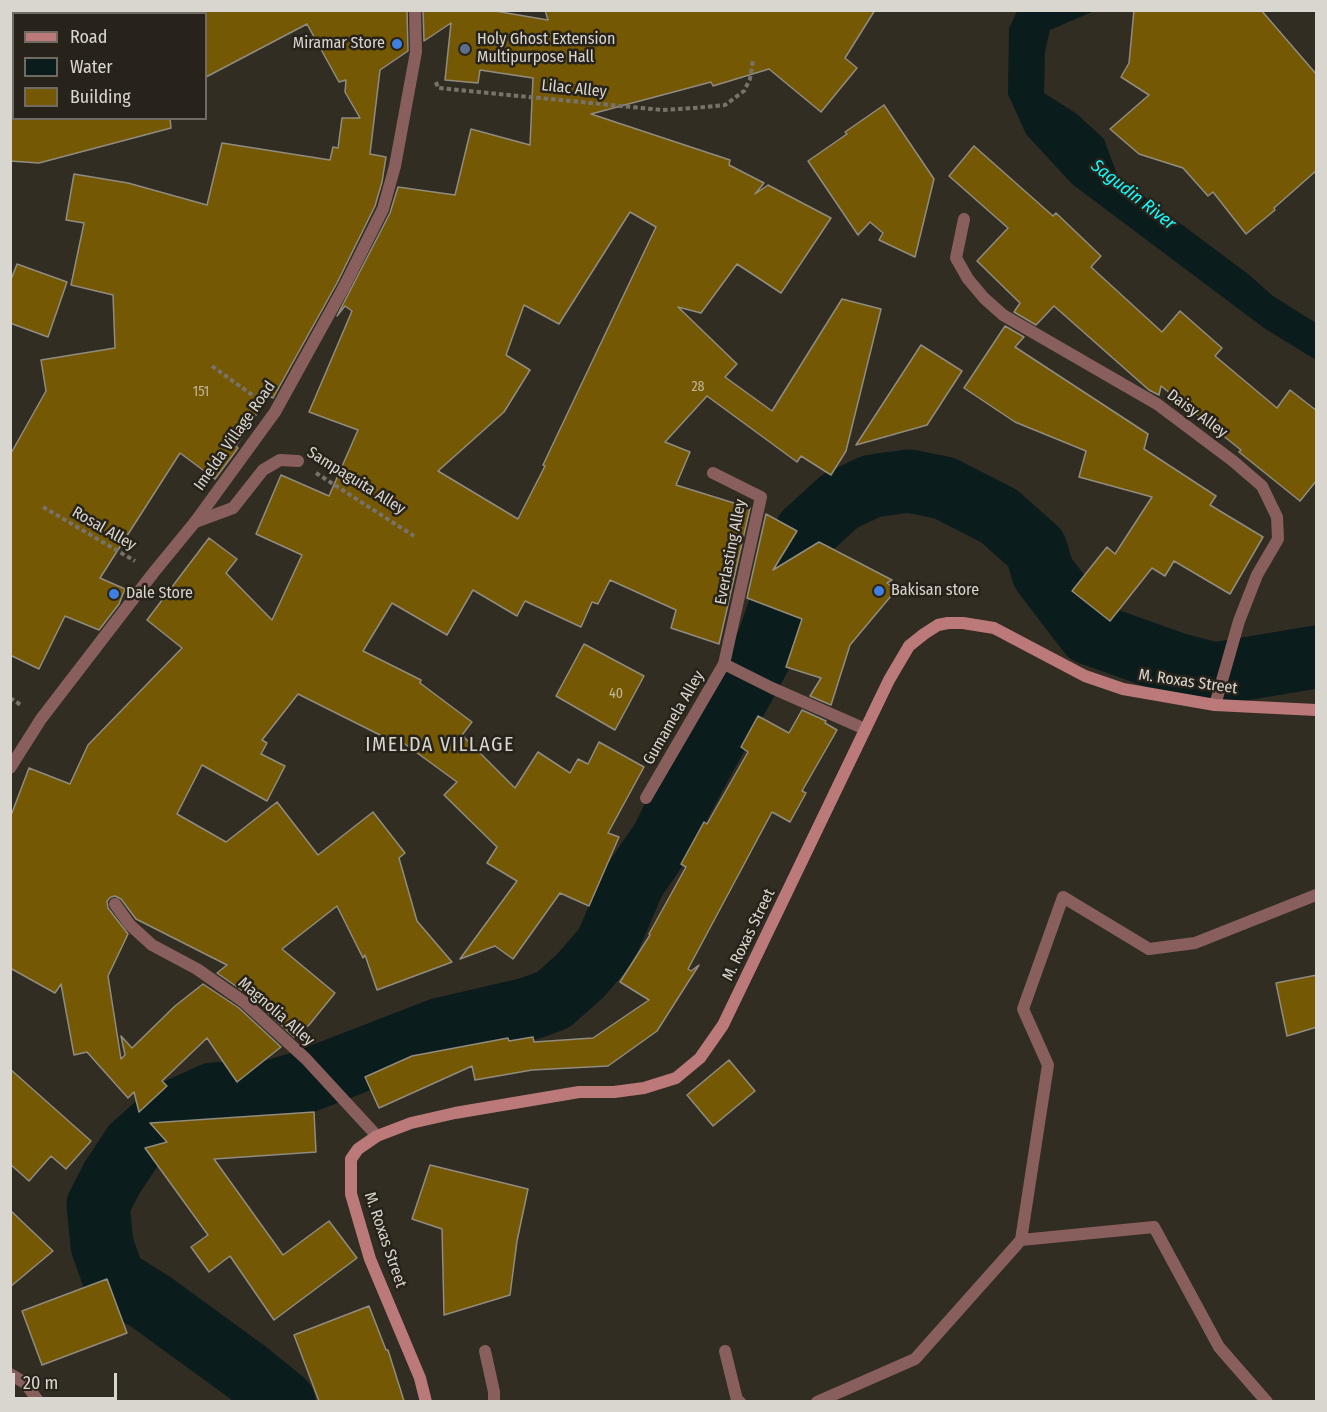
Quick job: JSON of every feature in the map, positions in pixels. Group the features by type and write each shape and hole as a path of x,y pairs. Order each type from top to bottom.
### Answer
{"main road":[{"name":"M. Roxas Street","path":"426,1401 420,1378 370,1259 351,1194 351,1159 358,1149 377,1136 411,1123 455,1113 579,1092 614,1092 644,1088 676,1078 700,1059 723,1025 889,680 909,646 924,634 948,623 994,628 1085,676 1123,689 1215,705 1317,710"}],"street":[{"name":"Imelda Village Road","path":"10,768 41,719 195,522 275,412 344,287 383,209 395,165 416,52 415,10"},
{"name":"Daisy Alley","path":"964,219 956,258 968,279 1003,315 1157,404 1233,460 1262,486 1277,517 1278,539 1257,575 1239,621 1215,705"},
{"name":"Sampaguita Alley","path":"195,522 233,508 264,470 280,460 298,461"},
{"name":"Everlasting Alley","path":"713,472 761,497 724,664"},
{"name":"Gumamela Alley","path":"646,798 724,664 771,688 865,729"},
{"path":"817,1401 915,1359 1021,1240 1048,1065 1023,1009 1063,897 1149,949 1195,943 1317,895"},
{"name":"Magnolia Alley","path":"115,904 130,925 152,945 196,969 244,1002 306,1059 377,1136"},
{"path":"1021,1240 1154,1227 1219,1347 1267,1401"},
{"path":"485,1351 494,1401"},
{"path":"725,1351 737,1400 740,1401"},
{"path":"10,1374 25,1383 39,1401"}],"path":[{"name":"Lilac Alley","path":"435,78 438,88 662,110 725,105 744,90 750,79 753,60"},
{"path":"212,366 275,412"},
{"name":"Sampaguita Alley","path":"298,461 414,536"},
{"name":"Rosal Alley","path":"43,507 154,572"}],"water":[{"name":"Sagudin River","path":"1017,11 1094,11 1050,30 1045,52 1044,93 1077,114 1104,139 1118,177 1248,274 1273,296 1316,323 1316,360 1264,328 1072,184 1026,134 1008,94 1009,29"}],"building":[{"path":"206,10 407,10 408,51 380,70 370,154 386,157 382,182 375,206 337,283 273,398 268,396 236,446 238,448 215,479 180,453 100,578 125,589 119,604 99,630 65,616 39,669 10,655 10,455 46,391 41,360 115,348 113,295 71,285 84,223 66,220 74,174 128,183 207,205 222,143 330,160 333,147 338,148 342,118 360,118 345,92 346,80 339,82 307,24 207,76"},
{"path":"423,10 489,10 548,20 545,10 875,10 845,58 857,68 821,112 769,69 713,86 711,82 591,114 730,160 729,165 764,183 755,194 768,185 831,218 781,293 737,264 701,313 678,307 737,364 725,377 772,411 842,299 881,309 846,451 831,475 801,456 797,462 707,396 665,442 690,452 676,485 750,508 719,644 671,628 676,610 610,580 598,604 592,602 581,627 525,601 517,616 473,590 447,635 392,603 363,651 421,680 420,683 472,722 462,735 515,788 538,752 570,773 578,759 588,764 599,742 644,767 608,833 619,837 589,906 560,893 513,959 495,946 460,959 517,881 487,863 497,847 444,795 457,782 394,736 392,741 298,694 262,740 267,743 261,754 285,766 267,801 202,765 177,814 226,842 277,802 318,855 373,812 405,853 399,858 417,921 452,962 377,990 365,955 363,958 337,906 282,949 335,993 309,1025 294,1037 250,996 217,973 227,965 136,919 121,899 111,897 107,901 108,908 128,934 108,976 121,1059 125,1055 121,1036 132,1048 175,1006 203,984 239,1008 281,1047 237,1082 207,1038 162,1081 167,1086 139,1112 134,1092 128,1098 87,1052 74,1055 61,984 55,993 10,968 10,818 29,768 70,784 88,745 182,648 147,620 209,538 237,559 226,573 272,620 302,555 256,534 281,475 329,496 358,430 309,412 352,311 345,306 337,316 390,213 398,187 455,195 471,129 530,145 533,78 480,70 478,83 445,80 451,23 424,41","holes":["630,212 656,227 518,519 438,471 504,412 530,370 506,355 524,305 559,324"]},
{"path":"1134,10 1261,10 1317,75 1317,170 1246,234 1213,192 1208,196 1183,168 1139,154 1110,129 1149,95 1121,77 1129,63"},
{"path":"884,105 934,179 915,257 879,240 883,233 870,222 858,235 808,161"},
{"path":"10,118 12,120 170,120 171,128 39,163 10,161"},
{"path":"974,146 1053,216 1056,213 1101,256 1091,267 1162,332 1180,311 1222,348 1215,356 1277,408 1290,390 1317,411 1317,480 1300,501 1161,386 1159,395 1149,390 1054,306 1036,325 1014,312 1020,303 977,261 1008,228 949,176"},
{"path":"17,264 67,282 48,337 10,323 10,282"},
{"path":"1005,326 1024,337 1015,347 1148,434 1144,449 1216,496 1210,505 1263,537 1230,594 1174,561 1165,576 1152,568 1110,621 1072,591 1107,547 1115,554 1152,497 1079,477 1086,451 1015,422 964,388"},
{"path":"921,345 962,371 927,425 856,445"},
{"path":"766,514 797,531 773,570 819,542 892,580 887,583 896,590 850,645 831,705 810,696 821,678 786,667 802,619 747,598"},
{"path":"584,644 644,676 615,730 556,696"},
{"path":"802,710 826,721 825,723 837,730 802,791 806,793 790,822 772,812 688,969 691,971 699,965 657,1031 608,1066 532,1070 475,1080 472,1066 379,1108 365,1077 412,1056 508,1038 509,1041 533,1037 534,1042 593,1038 649,1000 620,982 650,935 686,867 681,864 704,822 707,824 748,752 741,747 758,716 789,733"},
{"path":"1317,975 1317,1027 1287,1036 1276,983"},
{"path":"729,1060 755,1091 713,1126 687,1095"},
{"path":"10,1069 91,1141 66,1169 51,1156 29,1181 10,1164"},
{"path":"314,1112 316,1152 214,1159 283,1255 329,1221 357,1258 274,1320 230,1256 209,1272 191,1247 208,1235 145,1148 167,1142 150,1123"},
{"path":"430,1165 528,1189 517,1241 510,1295 444,1315 442,1229 412,1219"},
{"path":"10,1210 53,1251 10,1287"},
{"path":"107,1279 127,1333 42,1365 22,1311"},
{"path":"369,1306 386,1350 388,1350 404,1401 319,1401 294,1335"}],"waterway":[{"path":"284,1402 151,1302 114,1279 102,1245 98,1205 112,1178 133,1146 169,1114 213,1094 272,1091 304,1082 441,1029 528,1009 553,1000 580,976 606,946 634,881 662,840 768,642 806,532 840,501 872,486 909,481 944,488 999,516 1036,549 1043,573 1089,633 1176,664 1214,674 1316,657"}],"place":[{"name":"Miramar Store","path":"397,44"},
{"name":"Holy Ghost Extension Multipurpose Hall","path":"465,49"},
{"name":"Bakisan store","path":"879,591"},
{"name":"Dale Store","path":"114,594"}],"district":[{"name":"IMELDA VILLAGE","path":"440,745"}]}
